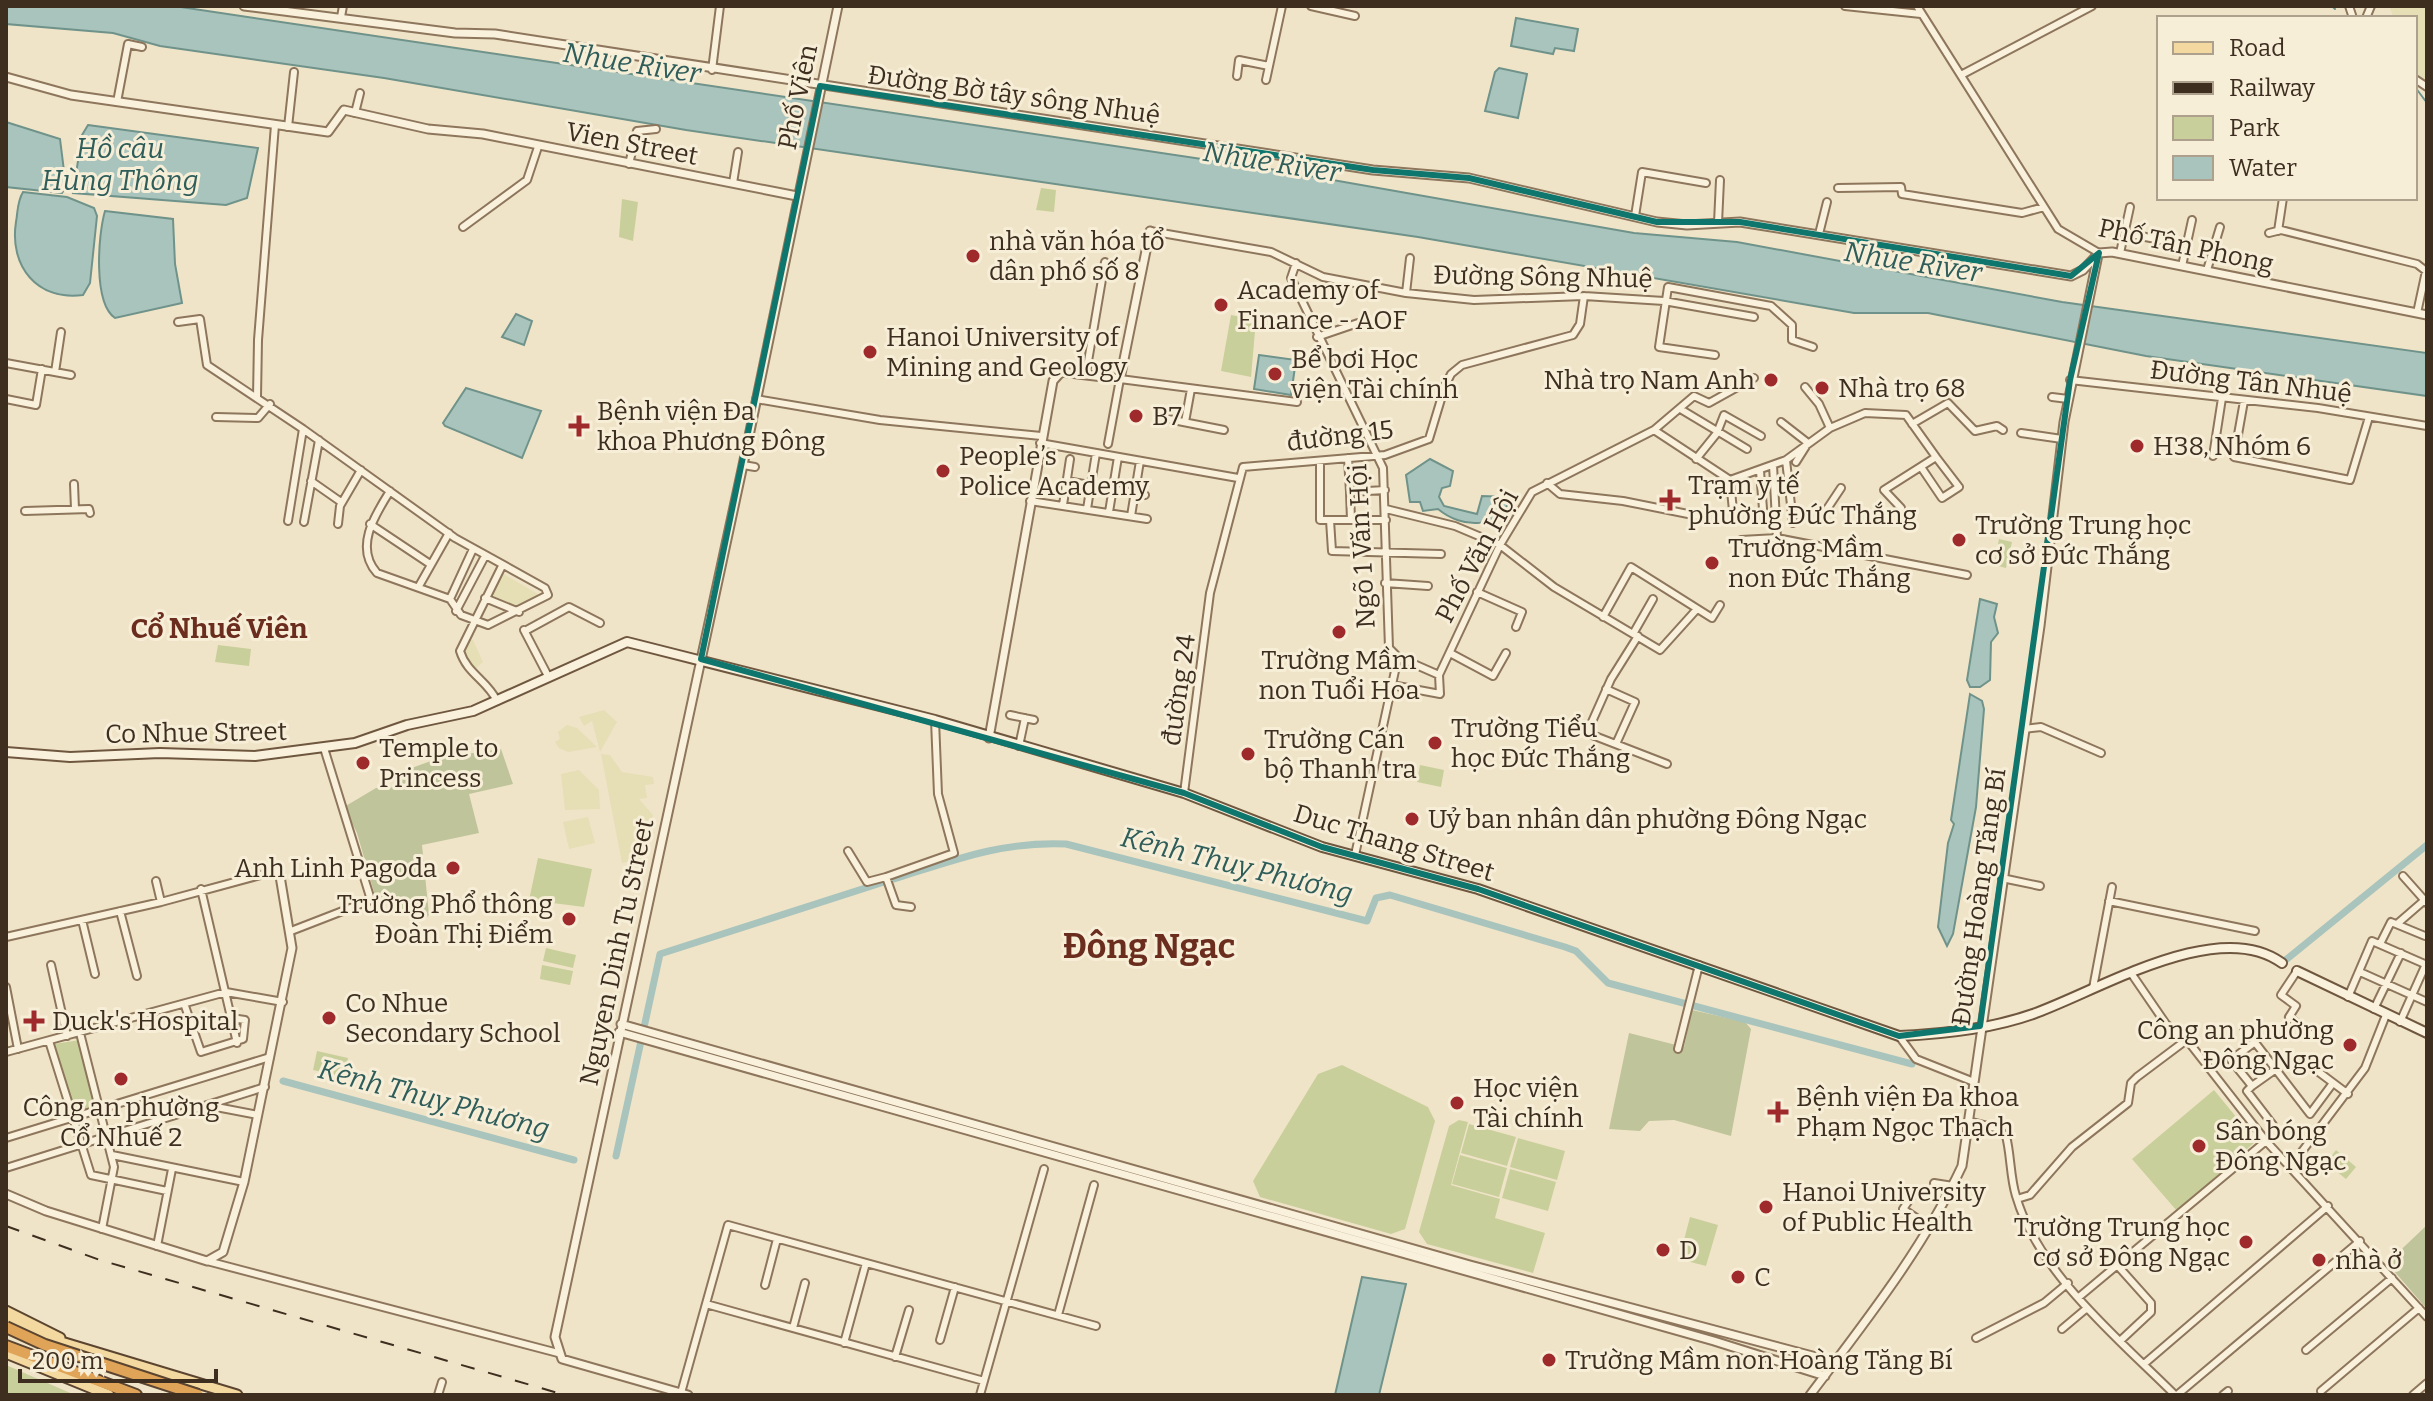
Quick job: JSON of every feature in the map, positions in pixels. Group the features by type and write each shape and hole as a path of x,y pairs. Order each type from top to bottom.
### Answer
{"highway":[{"path":"6,1327 45,1345 198,1395"},
{"path":"6,1346 136,1395"}],"main road":[{"name":"Co Nhue Street","path":"6,752 70,757 160,753 255,756 324,748 473,711 627,642 701,659"},
{"name":"Duc Thang Street","path":"701,659 935,720 1184,793 1322,847 1478,889 1899,1036 1937,1035 2031,1015 2165,959 2219,949 2252,948 2268,952 2282,963"},
{"path":"2297,971 2427,1033"},
{"path":"6,1311 63,1340 189,1381 206,1391 237,1395"},
{"path":"6,1319 48,1338 63,1340"},
{"path":"6,1353 109,1395"},
{"path":"185,1395 189,1381"}],"street":[{"name":"Đường Bờ tây sông Nhuệ","path":"244,6 455,33 495,34 1373,170 1469,178 1687,225 1740,222 2071,276 2083,270 2099,253"},
{"path":"341,17 343,6"},
{"path":"712,70 720,6"},
{"name":"Phố Viên","path":"797,196 838,6"},
{"path":"1266,80 1282,6"},
{"path":"1311,6 1355,16"},
{"path":"1845,6 1921,14"},
{"name":"Phố Tân Phong","path":"1917,6 2058,229 2099,253 2120,253 2427,315"},
{"path":"1961,75 2092,6"},
{"path":"117,102 128,44 142,47"},
{"path":"1237,76 1239,60 1269,66"},
{"path":"288,127 294,72"},
{"path":"6,77 117,102 328,132 344,110 355,113 360,93"},
{"name":"Vien Street","path":"355,113 428,129 483,134 797,196"},
{"path":"257,397 258,340 275,125"},
{"path":"629,164 637,131 656,129"},
{"path":"463,227 527,180 538,147"},
{"path":"733,183 738,152"},
{"path":"1635,216 1642,172 1706,183"},
{"path":"1718,223 1720,180"},
{"path":"1838,188 1901,187 1902,194 2022,213 2044,207"},
{"path":"701,659 797,196"},
{"path":"2278,231 2283,200"},
{"path":"1819,234 1827,202"},
{"path":"2120,253 2130,207"},
{"path":"2182,266 2192,220"},
{"path":"2207,270 2220,227"},
{"path":"1108,444 1150,231"},
{"name":"Đường Sông Nhuệ","path":"1150,231 1271,252 1323,277 1406,293 1474,300 1580,297 1664,301 1668,287 1771,306 1792,325 1792,340 1813,347"},
{"path":"2269,233 2278,231 2417,264 2426,271 2417,313"},
{"path":"2125,233 2186,245"},
{"name":"Đường Hoàng Tăng Bí","path":"1810,1395 1928,1226 1962,1166 2070,380 2099,253"},
{"path":"1406,293 1410,258"},
{"path":"1086,373 1105,262"},
{"name":"Ngõ 1 Văn Hội","path":"1296,263 1291,278 1317,337 1380,455 1386,509 1384,553 1389,648 1398,657 1439,675"},
{"name":"đường 15","path":"1238,478 1243,467 1260,463 1320,462 1380,455 1429,439 1451,374 1462,365 1573,335 1580,324 1580,297"},
{"path":"1715,355 1659,347 1664,301 1754,317"},
{"path":"178,322 200,319 207,365 270,404 473,549 549,592 519,612 488,625 456,611 450,599 377,573 366,558 369,527 390,491"},
{"path":"1317,337 1358,323"},
{"path":"55,372 61,332"},
{"path":"6,363 71,375"},
{"path":"6,399 36,405 42,369"},
{"path":"989,738 1041,440 1053,381 1061,372 1297,402"},
{"name":"Phố Văn Hội","path":"1392,685 1440,694 1439,675 1500,545 1532,492 1654,430 1682,410 1694,396 1709,403 1754,378"},
{"name":"Đường Tân Nhuệ","path":"2070,380 2427,426"},
{"path":"1805,387 1819,404 1830,428"},
{"path":"1185,422 1191,389"},
{"path":"2052,397 2068,399"},
{"path":"2213,456 2222,398"},
{"path":"756,399 880,420 1041,440 1238,478"},
{"path":"2244,401 2234,457 2350,480 2369,417"},
{"path":"1912,424 1948,403 1975,431 1997,426 2003,430"},
{"path":"216,417 258,418 270,404"},
{"path":"1682,410 1747,449"},
{"path":"1654,430 1730,480 1786,460 1830,428 1865,413 1906,415 1959,487 1942,498 1921,467"},
{"path":"1696,459 1717,433 1724,415 1761,436"},
{"path":"1168,419 1224,430"},
{"path":"1781,422 1808,443"},
{"path":"288,521 303,429"},
{"path":"2021,433 2062,439"},
{"path":"304,522 319,440"},
{"path":"1796,462 1808,443"},
{"path":"1087,509 1096,453"},
{"path":"1109,512 1118,457"},
{"path":"1901,508 1884,490 1936,457"},
{"path":"1348,458 1351,520"},
{"path":"1063,505 1070,459"},
{"path":"1786,460 1793,523"},
{"path":"1131,516 1140,461"},
{"path":"1320,462 1320,520 1386,520"},
{"path":"743,465 755,467"},
{"path":"1773,465 1777,538"},
{"path":"338,524 341,502 361,470"},
{"path":"1760,471 1763,509"},
{"name":"đường 24","path":"1184,793 1210,593 1238,478"},
{"path":"1730,480 1734,521"},
{"path":"311,481 341,502"},
{"path":"1067,481 1145,495"},
{"path":"1547,483 1560,494 1623,501 1703,517"},
{"path":"74,484 75,509"},
{"path":"1827,509 1841,488"},
{"path":"1350,492 1385,490"},
{"path":"1030,501 1147,519"},
{"path":"25,511 89,509 90,513"},
{"path":"1386,509 1455,526 1500,545 1554,587 1660,650 1697,609"},
{"path":"1330,520 1332,551 1441,554"},
{"path":"369,527 430,564"},
{"path":"419,586 449,533"},
{"path":"1741,540 1777,538 1967,575"},
{"path":"450,599 473,549"},
{"path":"456,611 485,556"},
{"path":"497,701 489,685 469,672 462,658 462,642 502,566"},
{"path":"1603,617 1631,567 1712,618 1720,605"},
{"path":"1385,583 1428,586"},
{"path":"1477,592 1522,612 1516,627"},
{"path":"485,598 519,612"},
{"path":"1653,599 1587,733 1667,764"},
{"path":"548,676 524,630 569,607 600,623"},
{"path":"1450,653 1493,676 1506,653"},
{"path":"1355,855 1398,657"},
{"name":"Nguyen Dinh Tu Street","path":"558,1353 555,1337 701,659"},
{"path":"1606,689 1635,702 1616,744"},
{"path":"1010,715 1034,720"},
{"path":"1019,746 1025,718"},
{"path":"848,851 867,882 890,882 954,853 938,794 935,720"},
{"path":"2024,729 2041,727 2101,753"},
{"path":"291,931 371,900 324,748"},
{"path":"6,937 161,902 279,870 291,931 283,1002 230,1237 223,1252 207,1261"},
{"path":"2397,924 2426,901 2403,876"},
{"path":"2002,878 2040,886"},
{"path":"156,881 161,902"},
{"path":"890,882 896,905 911,907"},
{"path":"2093,988 2112,887"},
{"path":"201,889 237,1043"},
{"path":"2109,901 2255,931"},
{"path":"120,911 137,976"},
{"path":"82,920 95,974"},
{"path":"2380,944 2391,922 2425,936"},
{"path":"2348,997 2372,941 2426,964 2400,1022"},
{"path":"2374,1009 2401,953"},
{"path":"51,965 67,1036"},
{"path":"1678,1049 1699,965"},
{"path":"2297,971 2281,995 2296,1006 2289,1017 2312,1035"},
{"path":"2360,972 2427,1002"},
{"path":"2131,973 2166,1024 2186,1042 2266,1141 2427,1317"},
{"path":"6,987 18,1049"},
{"path":"6,1052 185,1006 226,992 283,1002"},
{"path":"185,1006 201,1052 243,1039 245,1020 231,1018"},
{"path":"2291,1166 2365,1068 2386,1015"},
{"path":"620,1028 1825,1376"},
{"path":"2244,1028 2310,1114 2333,1083"},
{"path":"80,1033 112,1155 112,1180 102,1229"},
{"path":"1899,1036 1916,1059 1974,1082"},
{"path":"652,1037 1485,1269 1835,1362"},
{"path":"49,1041 91,1175 167,1191"},
{"path":"2017,1199 2030,1195 2072,1147 2128,1103 2131,1083 2136,1078 2186,1042"},
{"path":"2252,1086 2231,1060 2255,1042"},
{"path":"6,1138 271,1057"},
{"path":"2304,1061 2348,1094"},
{"path":"2273,1125 2247,1091 2276,1069"},
{"path":"6,1168 265,1087"},
{"path":"207,1105 258,1115"},
{"path":"1968,1121 1996,1128 2006,1136 2017,1199 2044,1253 2087,1308 2176,1395 2360,1241"},
{"path":"2079,1297 2266,1141"},
{"path":"112,1155 244,1182"},
{"path":"157,1246 172,1169"},
{"path":"980,1395 1044,1169"},
{"path":"1934,1183 1953,1186"},
{"path":"1058,1315 1094,1185"},
{"path":"1916,1190 1903,1209 1928,1226"},
{"path":"6,1194 102,1229 207,1261 558,1353 571,1362 685,1394 728,1225 1096,1326"},
{"path":"2144,1364 2328,1206"},
{"path":"765,1285 777,1239"},
{"path":"844,1343 866,1263"},
{"path":"2117,1265 2151,1303 2151,1312 2120,1341"},
{"path":"2306,1350 2392,1278"},
{"path":"793,1328 805,1283"},
{"path":"1976,1338 2044,1303 2068,1283"},
{"path":"940,1340 955,1287"},
{"path":"706,1304 984,1381"},
{"path":"2062,1329 2087,1308"},
{"path":"2321,1391 2419,1308"},
{"path":"895,1357 909,1310"},
{"path":"438,1395 442,1382"},
{"path":"2413,1395 2427,1383"}],"highlighted area":[{"path":"820,86 1373,170 1469,178 1657,222 1740,222 2071,276 2099,253 2070,380 1980,1026 1899,1036 1478,889 1322,847 1184,793 701,659"}],"shaded area":[{"path":"2389,6 2427,6 2427,95 2417,72 2417,16 2393,16"},
{"path":"502,573 543,597 517,609 492,596"},
{"path":"467,638 473,640 483,662 473,671 463,651"},
{"path":"604,710 617,722 600,752 592,721 584,726 579,717"},
{"path":"567,725 577,728 597,747 568,752 559,748 555,742 560,739 558,732"},
{"path":"207,730 228,734 227,744 205,742"},
{"path":"601,754 610,755 622,772 653,777 654,784 645,785 647,798 639,799 653,815 650,826 638,829 655,832 642,859 622,863"},
{"path":"579,770 599,790 600,809 565,810 561,774"},
{"path":"588,817 595,843 569,849 563,822"}],"green space":[{"path":"1041,188 1056,190 1054,212 1036,210"},
{"path":"622,199 638,202 633,241 619,237"},
{"path":"1231,315 1256,320 1251,377 1221,371"},
{"path":"1999,539 2012,542 2006,568 1994,565"},
{"path":"218,645 251,649 249,666 215,662"},
{"path":"501,749 513,784 469,794 479,833 422,845 429,915 426,918 376,899 357,833 344,807 376,788 402,787 398,773 439,758"},
{"path":"1420,765 1444,770 1441,787 1417,782"},
{"path":"538,858 592,869 584,907 529,900"},
{"path":"546,948 576,955 573,968 543,961"},
{"path":"542,965 573,971 570,985 540,979"},
{"path":"1692,1010 1745,1022 1751,1029 1731,1136 1674,1120 1649,1121 1640,1131 1609,1129 1629,1033 1684,1047"},
{"path":"80,1040 97,1107 74,1114 54,1044"},
{"path":"317,1051 348,1058 344,1077 313,1070"},
{"path":"1342,1065 1428,1107 1435,1121 1405,1229 1391,1234 1260,1197 1253,1181 1318,1074"},
{"name":"Sân bóng Đông Ngạc","path":"2214,1090 2256,1141 2177,1211 2132,1159"},
{"path":"1459,1120 1468,1122 1451,1185 1500,1199 1495,1218 1545,1233 1533,1273 1427,1244 1419,1232 1449,1126"},
{"path":"1469,1124 1516,1137 1507,1166 1461,1153"},
{"path":"1518,1138 1565,1151 1557,1180 1510,1167"},
{"path":"2336,1150 2356,1167 2346,1179 2326,1163"},
{"path":"1460,1155 1507,1168 1499,1197 1452,1184"},
{"path":"1510,1169 1556,1182 1548,1211 1502,1198"},
{"path":"1690,1217 1718,1225 1706,1266 1679,1259"},
{"path":"2427,1225 2427,1309 2387,1263"},
{"path":"6,1365 75,1395 6,1395"}],"water":[{"path":"6,6 174,6 1276,170 1634,233 1737,242 2062,302 2427,353 2427,396 2146,356 1928,313 1854,313 1418,237 686,130 384,78 160,46 113,33 6,24"},
{"path":"1516,18 1578,29 1574,51 1555,48 1553,54 1511,46"},
{"path":"1499,68 1527,74 1518,118 1485,111 1495,72"},
{"path":"6,122 60,139 66,187 62,193 6,187"},
{"name":"Hồ câu Hùng Thông","path":"88,125 258,148 247,198 226,205 73,193 82,135"},
{"path":"23,192 67,197 94,208 97,216 90,283 83,295 52,292 40,286 22,266 15,238"},
{"path":"105,211 173,219 175,264 182,303 115,318 108,310 99,268"},
{"path":"516,314 532,321 524,345 502,337"},
{"name":"Bể bơi Học viện Tài chính","path":"1259,355 1296,360 1291,395 1254,389"},
{"path":"466,388 541,411 522,458 445,426 443,423"},
{"path":"1430,459 1453,471 1450,486 1442,488 1439,497 1444,506 1477,514 1482,496 1511,497 1506,508 1489,521 1479,523 1458,520 1438,509 1423,511 1420,502 1410,502 1406,475"},
{"path":"1980,599 1997,604 1994,617 1998,633 1991,642 1990,680 1980,687 1970,687 1967,680"},
{"path":"1970,694 1982,701 1984,709 1976,807 1953,934 1947,946 1938,927"},
{"path":"1362,1277 1406,1284 1379,1395 1335,1395"}],"waterway":[{"path":"2332,6 2335,9"},
{"path":"2417,90 2427,103"},
{"name":"Kênh Thuỵ Phương","path":"894,879 1000,849 1066,844 1367,921 1376,898 1390,895 1576,951 1608,983 1912,1064"},
{"name":"Kênh Thuỵ Phương","path":"2282,963 2427,845"},
{"name":"Kênh Thuỵ Phương","path":"616,1156 660,954 884,882"},
{"name":"Kênh Thuỵ Phương","path":"283,1081 574,1160"}],"railway":[{"path":"6,1226 100,1260 565,1395"}],"place":[{"name":"nhà văn hóa tổ dân phố số 8","path":"973,256"},
{"name":"Academy of Finance - AOF","path":"1221,305"},
{"name":"Hanoi University of Mining and Geology","path":"870,352"},
{"name":"Bể bơi Học viện Tài chính","path":"1275,374"},
{"name":"Nhà trọ Nam Anh","path":"1771,380"},
{"name":"Nhà trọ 68","path":"1822,388"},
{"name":"B7","path":"1136,416"},
{"name":"Bệnh viện Đa khoa Phương Đông","path":"579,426"},
{"name":"H38, Nhóm 6","path":"2137,446"},
{"name":"People’s Police Academy","path":"943,471"},
{"name":"Trạm y tế phường Đức Thắng","path":"1670,500"},
{"name":"Trường Trung học cơ sở Đức Thắng","path":"1959,540"},
{"name":"Trường Mầm non Đức Thắng","path":"1712,563"},
{"name":"Trường Mầm non Tuổi Hoa","path":"1339,632"},
{"name":"Trường Tiểu học Đức Thắng","path":"1435,743"},
{"name":"Trường Cán bộ Thanh tra","path":"1248,754"},
{"name":"Temple to Princess","path":"363,763"},
{"name":"Uỷ ban nhân dân phường Đông Ngạc","path":"1412,819"},
{"name":"Anh Linh Pagoda","path":"453,868"},
{"name":"Trường Phổ thông Đoàn Thị Điểm","path":"569,919"},
{"name":"Co Nhue Secondary School","path":"329,1018"},
{"name":"Duck's Hospital","path":"34,1021"},
{"name":"Công an phường Đông Ngạc","path":"2350,1045"},
{"name":"Công an phường Cổ Nhuế 2","path":"121,1079"},
{"name":"Học viện Tài chính","path":"1457,1103"},
{"name":"Bệnh viện Đa khoa Phạm Ngọc Thạch","path":"1778,1112"},
{"name":"Sân bóng Đông Ngạc","path":"2199,1146"},
{"name":"Hanoi University of Public Health","path":"1766,1207"},
{"name":"Trường Trung học cơ sở Đông Ngạc","path":"2246,1242"},
{"name":"D","path":"1663,1250"},
{"name":"nhà ở","path":"2319,1260"},
{"name":"C","path":"1738,1277"},
{"name":"Trường Mầm non Hoàng Tăng Bí","path":"1549,1360"}],"district":[{"name":"Cổ Nhuế Viên","path":"219,628"},
{"name":"Đông Ngạc","path":"1149,946"}],"water label":[{"name":"Nhue River","path":"632,63"},
{"name":"Nhue River","path":"1272,162"},
{"name":"Nhue River","path":"1913,262"}]}
